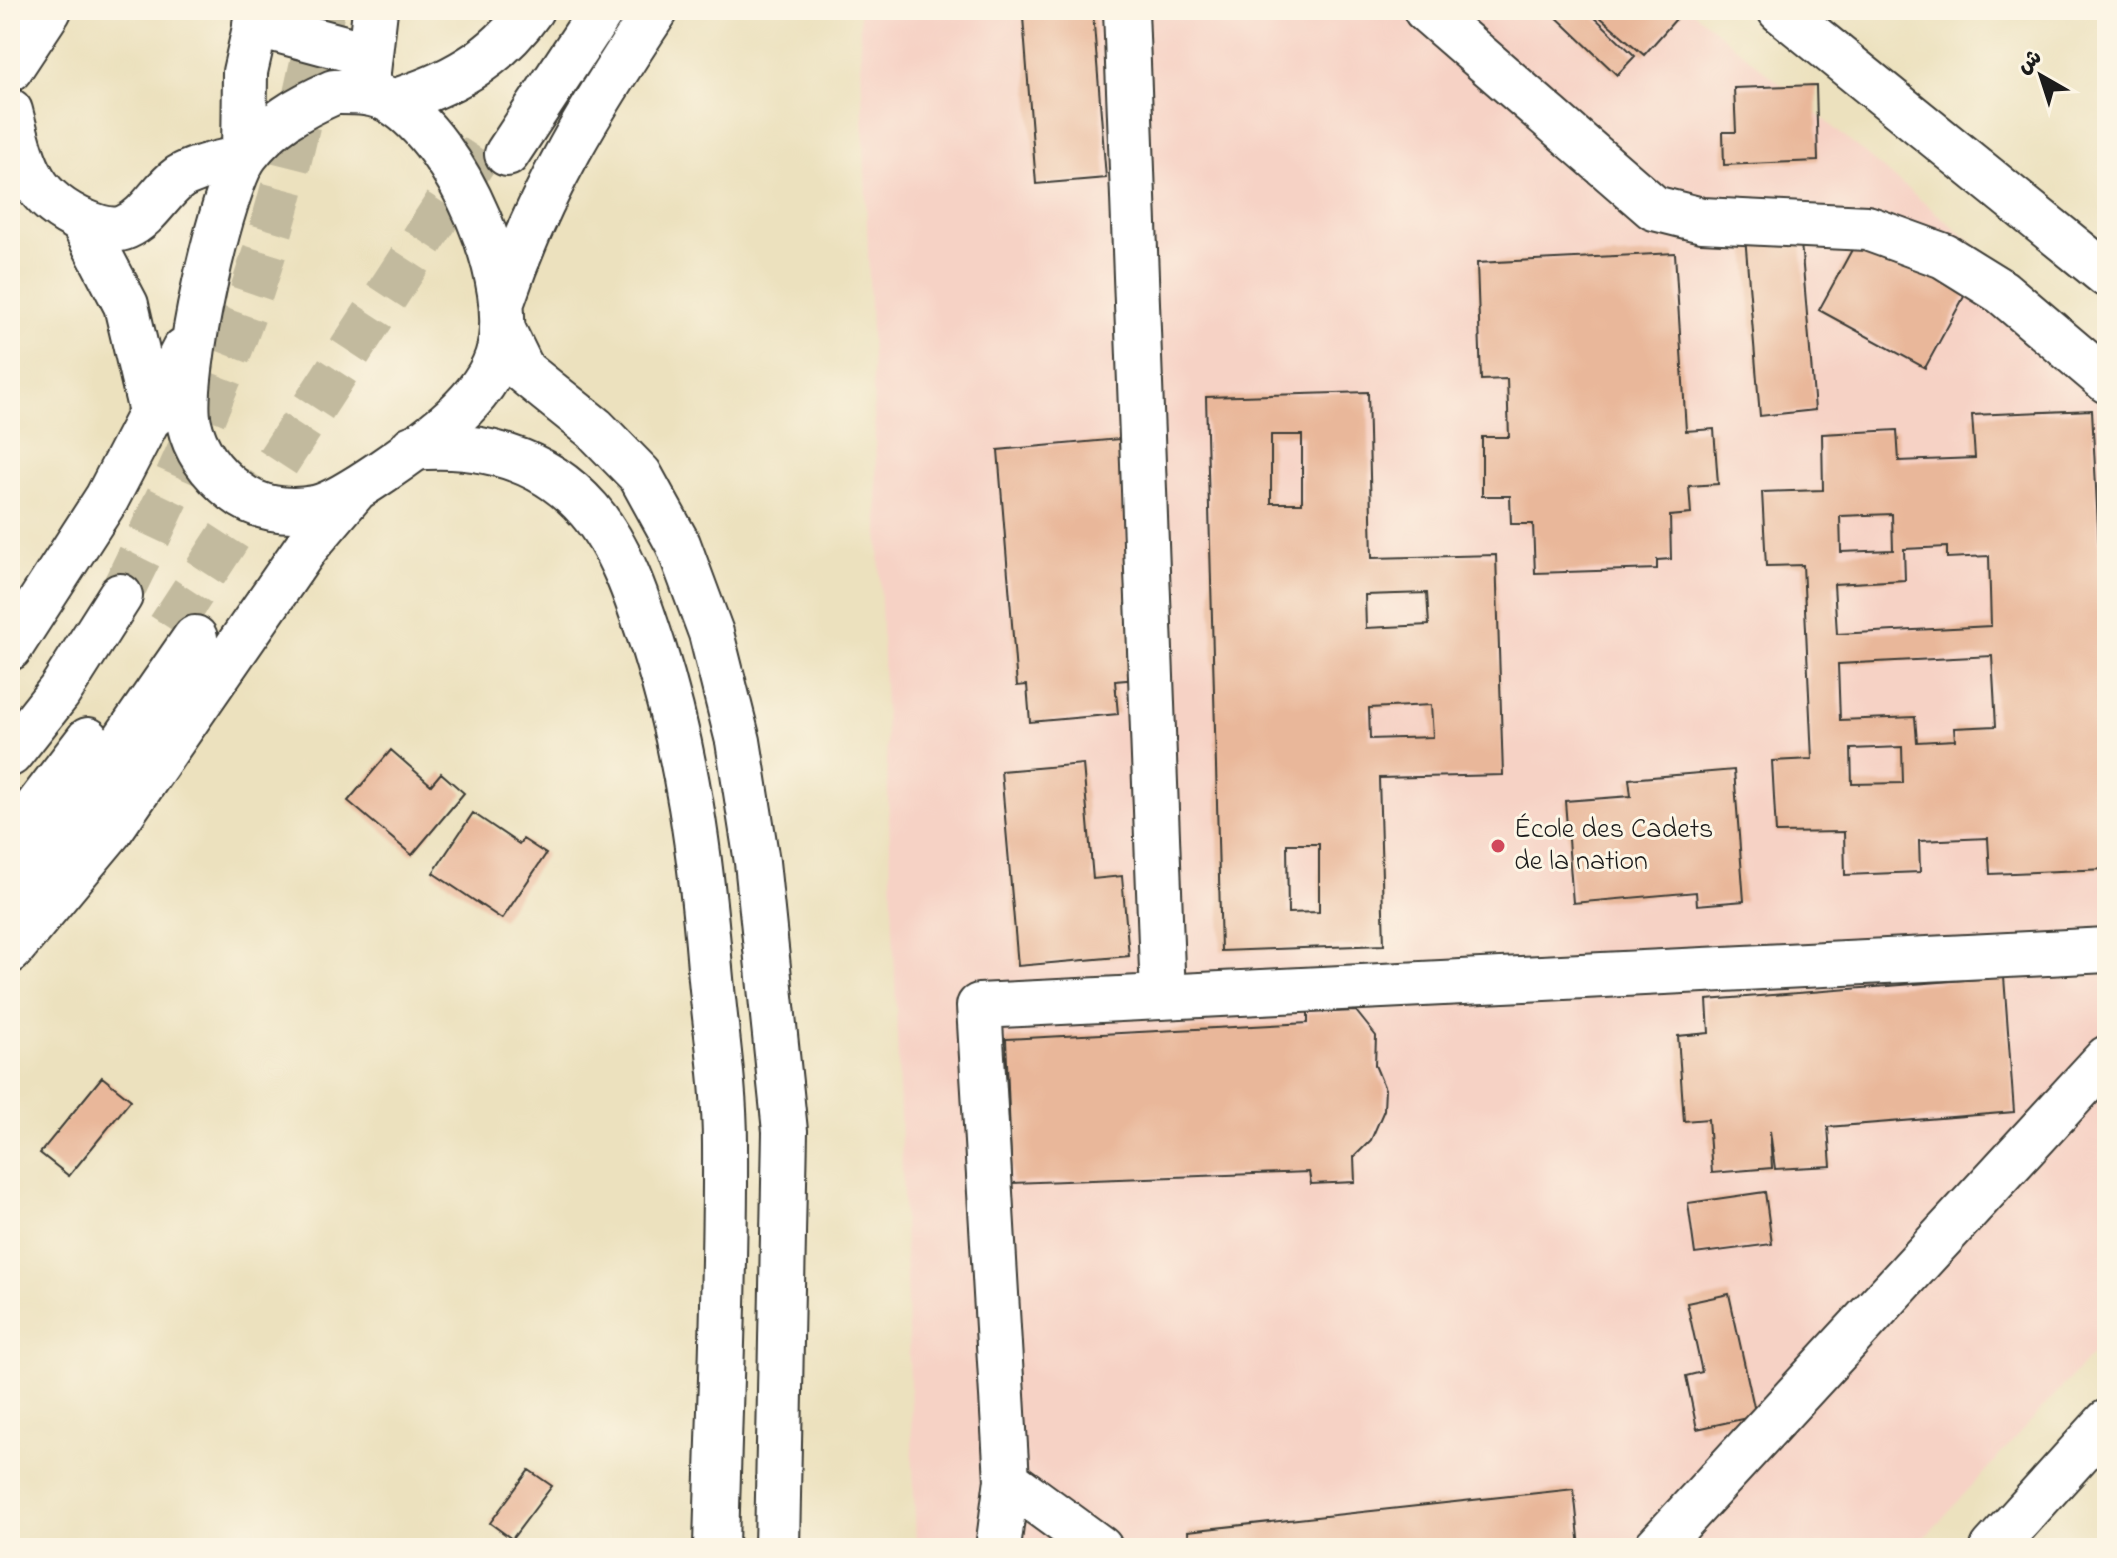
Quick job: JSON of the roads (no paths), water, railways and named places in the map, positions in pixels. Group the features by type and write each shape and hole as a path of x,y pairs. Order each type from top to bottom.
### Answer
{"main road":[{"path":"10,69 49,10"},
{"path":"375,10 376,83"},
{"path":"531,10 516,31 460,76 376,83 334,92 301,107 269,129 244,157 231,185 194,330 188,421 200,454 221,480 244,499 264,508 317,508 358,485 447,423 475,394 496,361 503,316 524,240 561,160 656,10"},
{"path":"575,10 498,147 602,10"},
{"path":"1126,10 1163,997"},
{"path":"1426,10 1654,208 1702,220 1867,228 1944,256 2002,292 2107,381"},
{"path":"1780,10 2107,275"},
{"path":"244,157 245,72 257,17 376,83 424,127 447,160 481,225 503,316 523,371 595,429 640,475 678,544 711,633 738,741 757,862 785,1131 777,1548"},
{"path":"10,111 22,158 34,186 55,207 103,229 125,228 144,214 177,179 191,171 244,157"},
{"path":"82,221 126,305 152,416"},
{"path":"10,648 107,498 194,330"},
{"path":"412,448 444,445 509,456 539,470 565,488 588,510 614,550 664,682 691,797 725,1141 716,1548"},
{"path":"10,951 110,831 307,546 358,485"},
{"path":"10,715 109,589 59,692 10,754"},
{"path":"10,842 182,633 123,742 10,893"},
{"path":"998,1548 1007,1480 979,1006 2107,950"},
{"path":"1656,1548 2107,1058"},
{"path":"1993,1548 2107,1422"},
{"path":"1007,1480 1100,1548"}],"tunnel":[{"path":"120,596 187,455 258,274 280,200 323,10"},
{"path":"169,628 488,140"}],"place":[{"name":"École des Cadets de la nation","path":"1498,846"}]}
